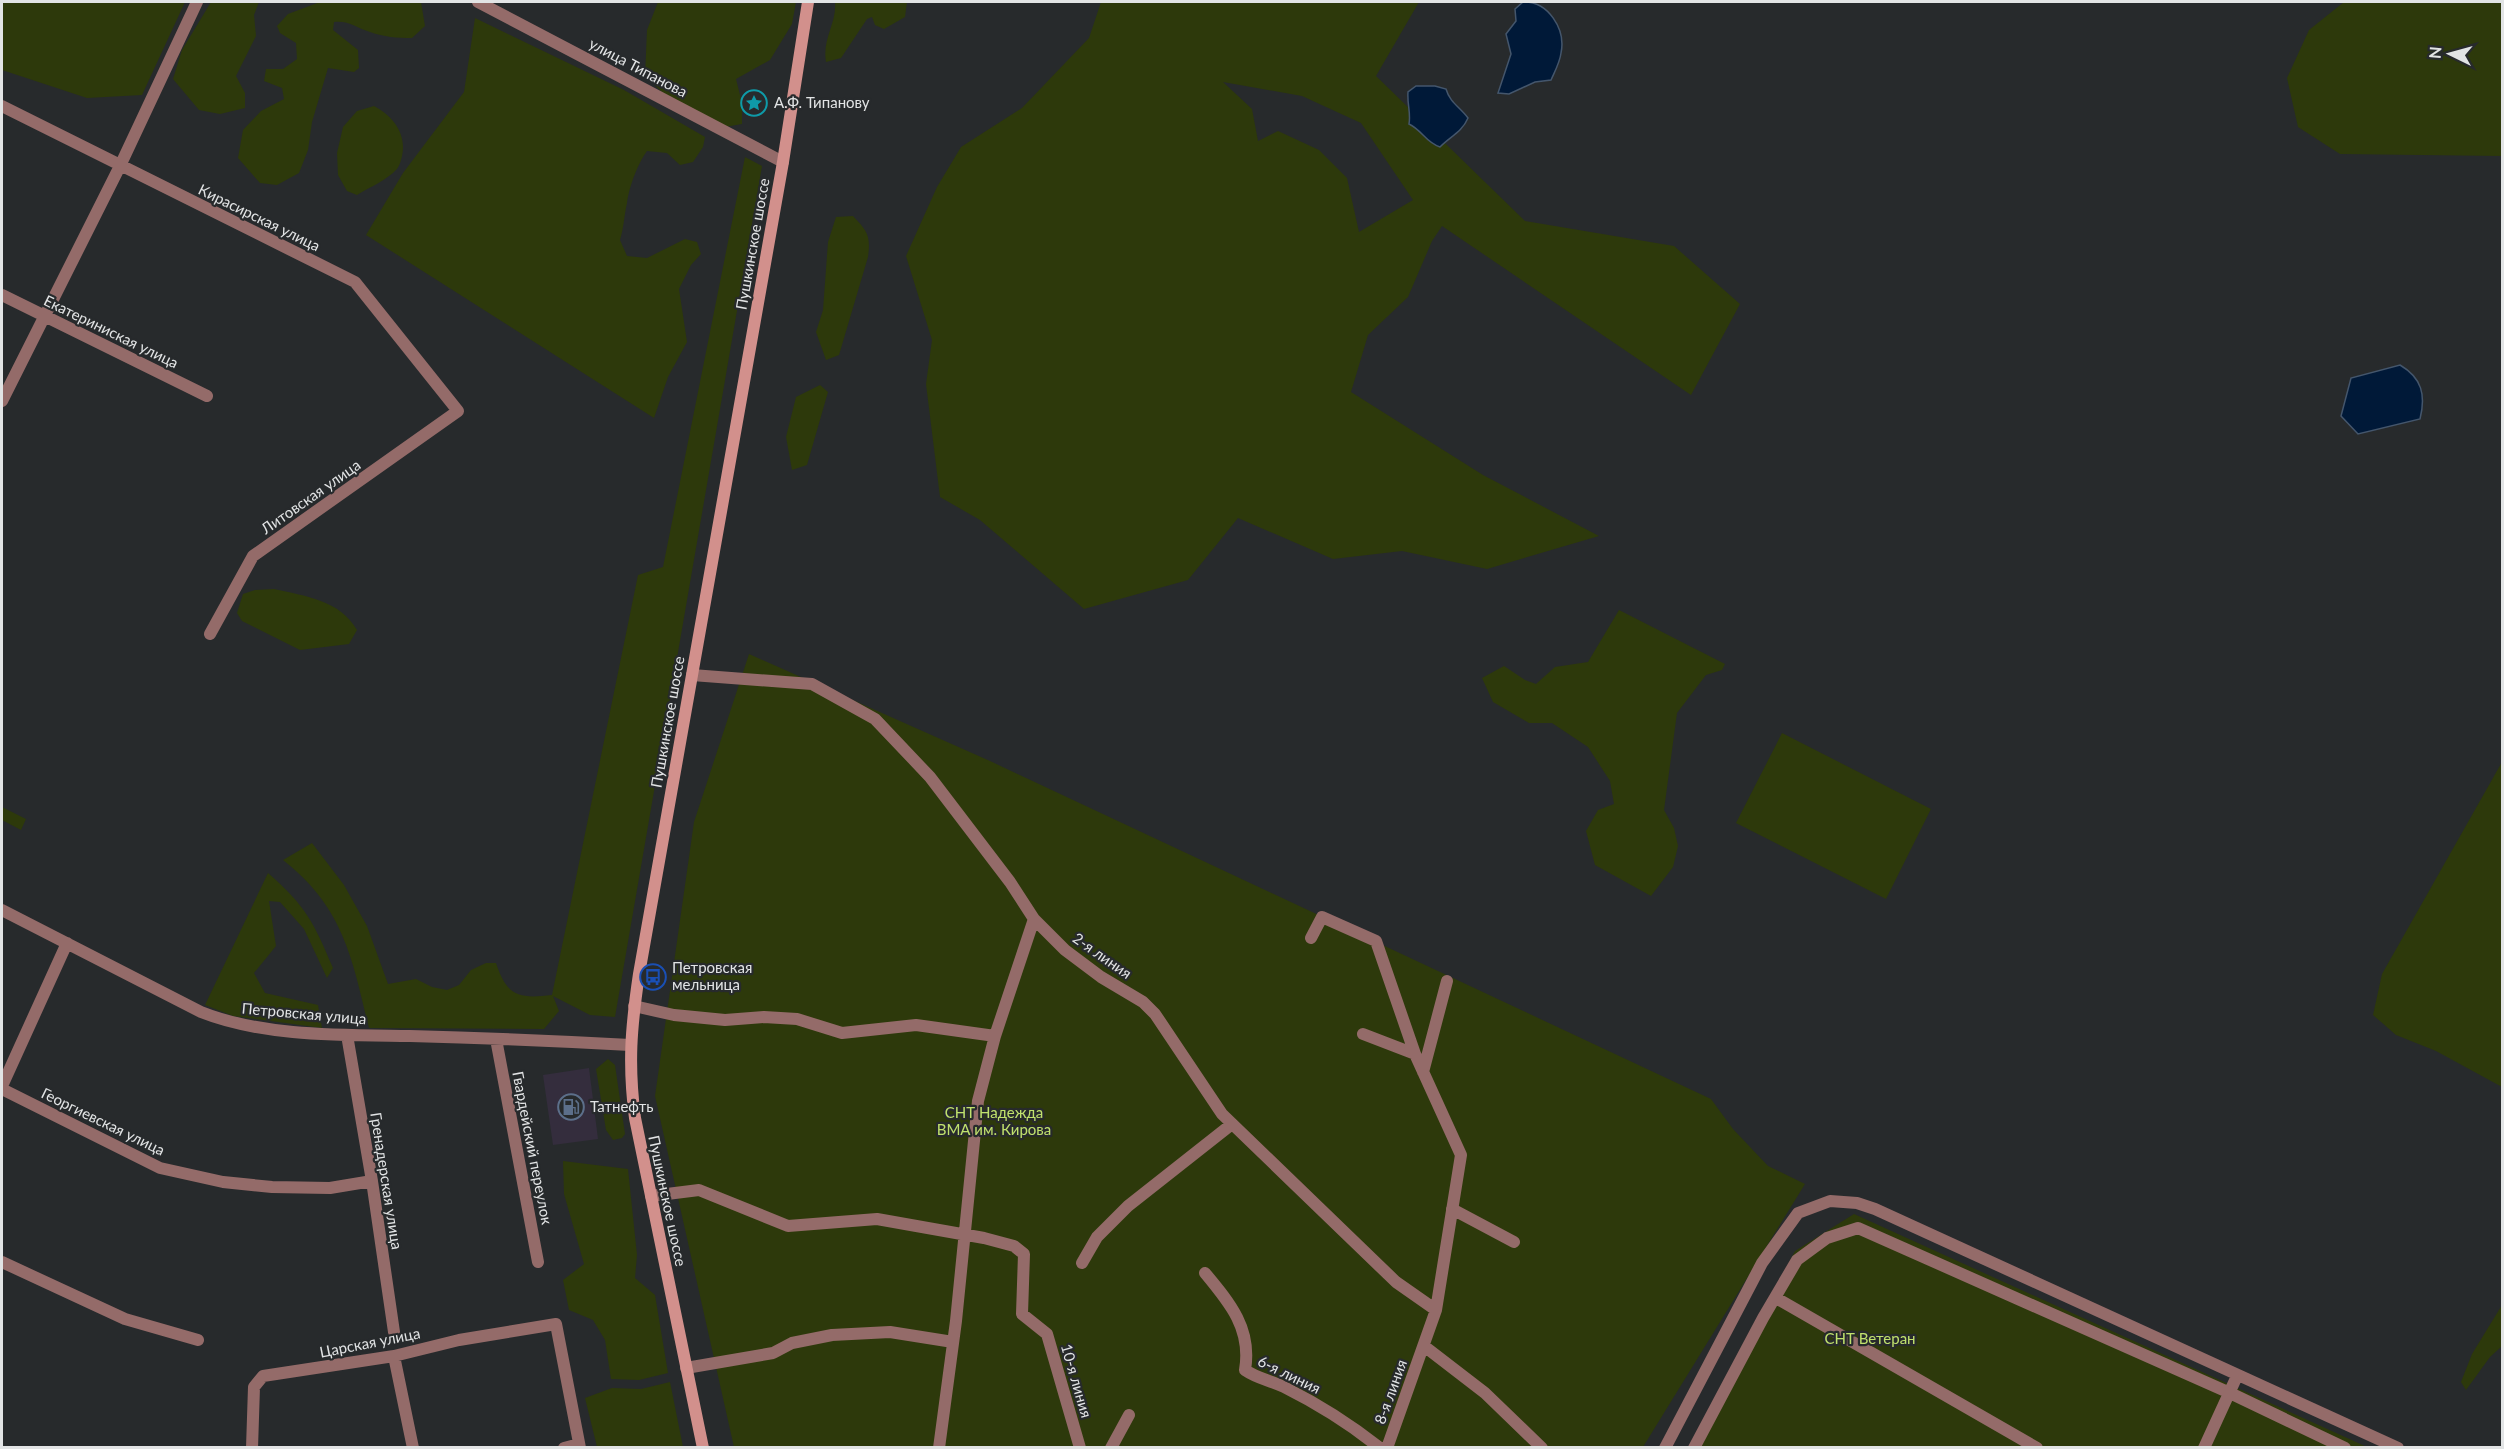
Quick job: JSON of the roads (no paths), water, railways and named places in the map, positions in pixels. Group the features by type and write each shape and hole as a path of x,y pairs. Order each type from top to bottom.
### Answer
{"main road":[{"name":"Пушкинское шоссе","path":"703,1448 635,1118 630,1080 630,1045 634,1006 783,162 808,2"}],"street":[{"path":"2,401 120,166 197,2"},
{"name":"улица Типанова","path":"478,2 783,162"},
{"name":"Кирасирская улица","path":"2,106 355,282 458,411"},
{"name":"Екатериниская улица","path":"2,295 207,396"},
{"name":"Литовская улица","path":"210,634 254,556 458,411"},
{"name":"2-я линия","path":"692,675 812,684 875,719 930,777 1010,882 1034,919 1065,950 1143,1002 1155,1014 1222,1114 1395,1282 1436,1310"},
{"name":"Петровская улица","path":"2,910 215,1018 261,1028 347,1035 630,1045"},
{"path":"1311,938 1322,917 1376,941 1415,1054 1461,1155 1436,1310 1424,1346 1485,1393 1542,1448"},
{"path":"939,1448 953,1342 978,1101 995,1036 1034,919"},
{"path":"2,1088 67,943"},
{"path":"1423,1072 1447,981"},
{"path":"634,1006 674,1015 725,1020 765,1017 797,1019 842,1033 916,1025 995,1036"},
{"path":"1363,1034 1415,1054"},
{"name":"Гренадерская улица","path":"347,1035 372,1181 394,1332"},
{"name":"Гвардейский переулок","path":"496,1039 538,1262"},
{"name":"Георгиевская улица","path":"2,1088 160,1168 223,1182 272,1187 330,1188 372,1181"},
{"path":"1082,1263 1097,1237 1128,1206 1232,1124"},
{"path":"651,1196 680,1191 707,1192 788,1226 877,1219 965,1235"},
{"path":"1665,1448 1762,1263 1779,1237 1798,1213 1830,1201 1857,1203 1875,1209 2398,1448"},
{"path":"1452,1209 1514,1242"},
{"path":"1694,1448 1762,1318 1797,1260 1827,1238 1858,1228 2230,1393 2345,1448"},
{"name":"10-я линия","path":"965,1235 1014,1246 1024,1254 1022,1314 1047,1334 1080,1448"},
{"path":"2,1262 125,1319 198,1340"},
{"name":"6-я линия","path":"1205,1273 1228,1300 1246,1337 1245,1370 1256,1378 1281,1385 1304,1397 1351,1425 1380,1448"},
{"path":"1776,1298 2037,1448"},
{"name":"Царская улица","path":"252,1448 254,1387 263,1376 394,1356 459,1340 556,1324 580,1446"},
{"path":"686,1368 773,1353 792,1343 832,1335 890,1332 953,1342"},
{"name":"8-я линия","path":"1387,1448 1424,1346"},
{"path":"394,1356 413,1448"},
{"path":"2204,1448 2237,1376"},
{"path":"1111,1448 1129,1415"},
{"path":"564,1448 580,1446"}],"water":[{"path":"1523,2 1540,6 1553,18 1561,35 1560,60 1551,80 1535,82 1509,94 1498,93 1511,54 1506,34 1516,21 1515,9"},
{"path":"1416,86 1435,86 1446,89 1468,118 1466,123 1440,147 1431,143 1409,124 1408,92"},
{"path":"2400,365 2418,381 2422,395 2420,419 2358,434 2341,416 2351,378"}],"place":[{"name":"А.Ф. Типанову","path":"754,103"},
{"name":"Петровская мельница","path":"653,977"},
{"name":"Татнефть","path":"571,1107"}],"park label":[{"name":"СНТ Надежда ВМА им. Кирова","path":"994,1122"},
{"name":"СНТ Ветеран","path":"1870,1339"}]}
